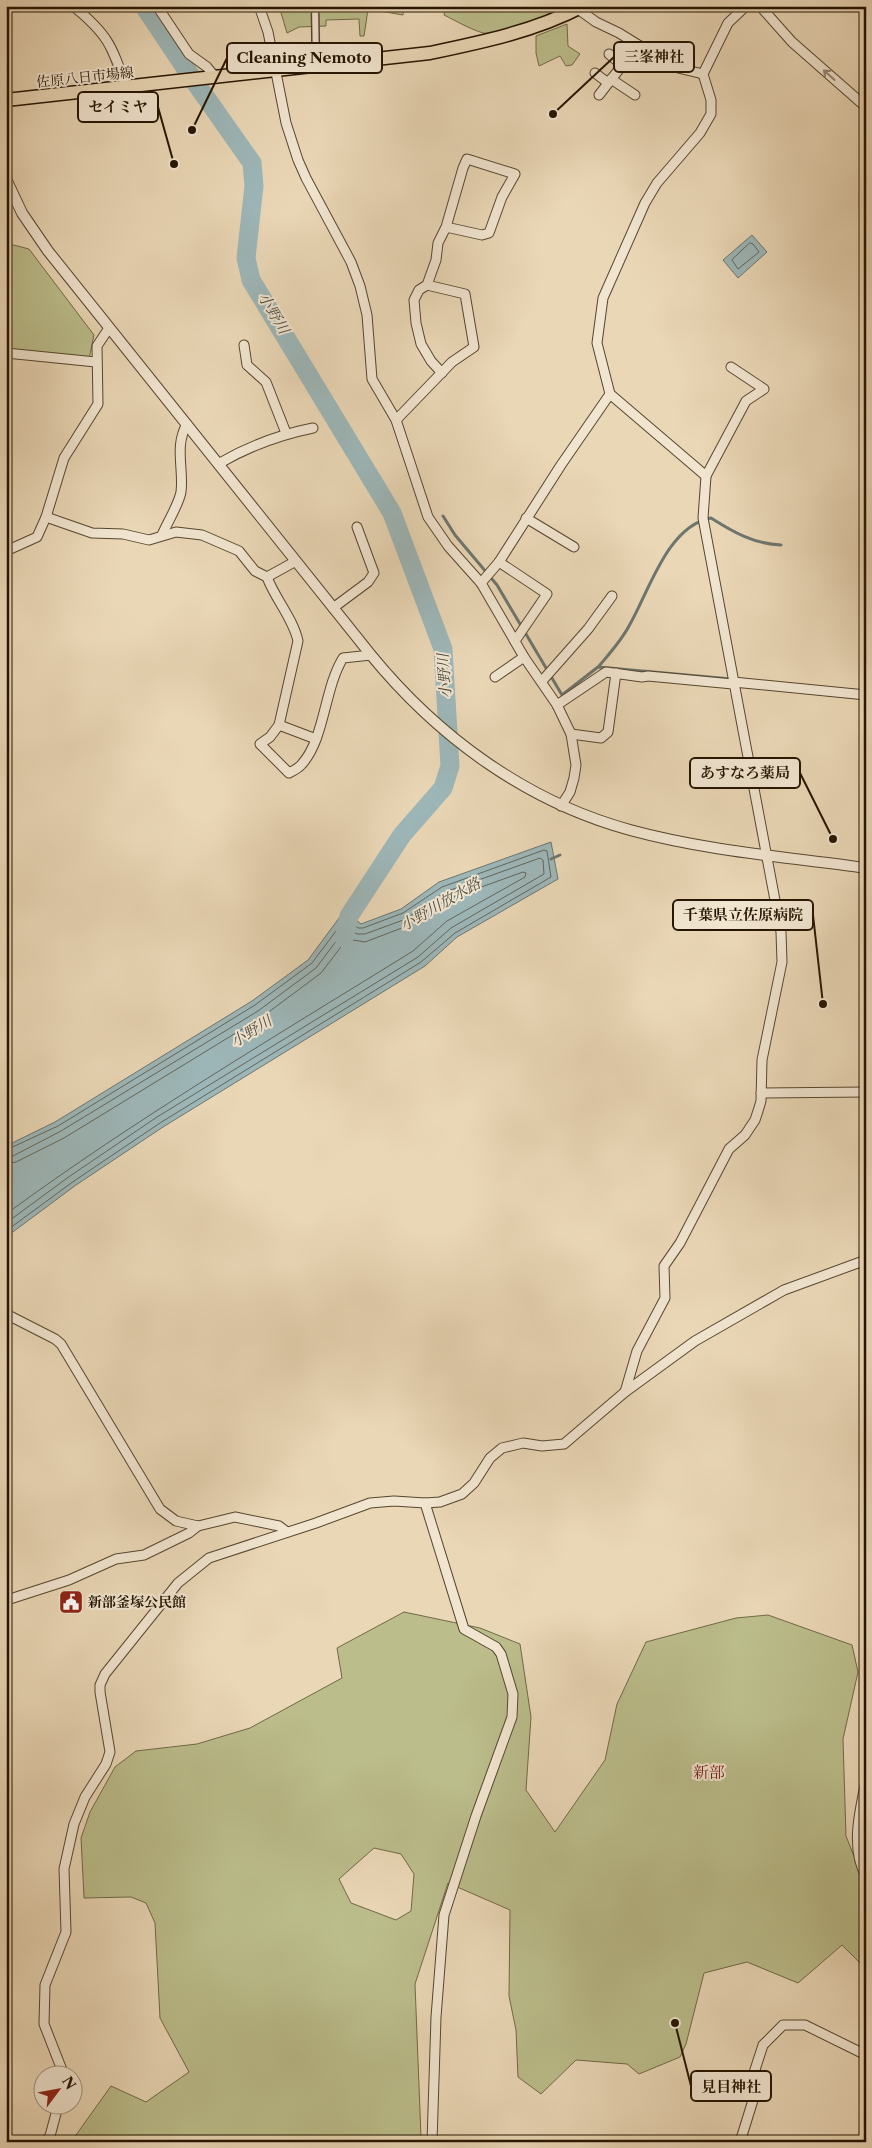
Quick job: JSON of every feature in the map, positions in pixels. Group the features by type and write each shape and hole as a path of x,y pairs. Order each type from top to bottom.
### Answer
{"main road":[{"path":"216,78 430,53 467,46 531,29 581,8"},
{"name":"佐原八日市場線","path":"6,100 216,78"}],"street":[{"path":"72,6 102,32 113,50 126,87"},
{"path":"157,6 189,54 207,67 216,78"},
{"path":"259,6 268,32 286,123 298,160 351,262 360,286 367,315 372,379 396,420 428,517 448,546 481,583 524,657 557,705 571,734 576,765 570,792 561,806"},
{"path":"315,6 316,66"},
{"path":"706,476 610,394 597,343 603,298 626,244 657,183 700,133 711,114 711,100 703,74 728,23 746,6"},
{"path":"760,6 792,42 866,108"},
{"path":"581,8 596,22 674,67 703,74"},
{"path":"599,95 638,45"},
{"path":"609,54 622,65"},
{"path":"595,73 635,95"},
{"path":"442,373 431,361 421,344 416,323 414,300 420,290 427,285 436,260 438,243 446,227 467,159 515,174 502,197 489,232 482,235 446,227"},
{"path":"6,180 22,213 34,232 108,328 187,424 370,655 430,719 466,749 501,774 546,799 628,830 656,837 866,868"},
{"path":"396,420 452,362 474,347 464,294 427,285"},
{"path":"6,551 37,537 46,517 64,458 98,404 97,346 108,328"},
{"path":"244,345 247,365 266,382 286,433"},
{"path":"6,353 96,362"},
{"path":"625,1392 637,1351 665,1298 664,1266 680,1242 729,1149 745,1135 755,1120 762,1093 762,1060 782,962 781,932 703,520 706,476 746,401 764,389 731,367"},
{"path":"481,583 498,562 610,394"},
{"path":"162,535 181,493 180,445 182,432 187,424"},
{"path":"218,464 241,451 286,433 313,428"},
{"path":"46,517 92,534 123,534 149,540 176,532 202,535 239,551 255,571 267,576 273,593 296,629 298,642 279,725 270,737 260,744 289,773 302,765 316,739 336,669 343,658 370,655"},
{"path":"526,518 574,547"},
{"path":"334,608 368,582 374,574 357,527"},
{"path":"267,576 296,561"},
{"path":"498,562 547,594 515,641"},
{"path":"542,681 588,628 612,596"},
{"path":"495,678 524,657"},
{"path":"557,705 606,672 733,681 866,695"},
{"path":"571,734 601,738 608,732 616,674"},
{"path":"279,725 316,739"},
{"path":"762,1093 866,1092"},
{"path":"60,2066 44,2024 45,1985 66,1932 64,1869 74,1824 85,1797 106,1764 110,1752 100,1685 106,1674 178,1583 188,1573 209,1558 370,1503 394,1501 440,1502 462,1494 474,1483 490,1458 502,1448 523,1443 542,1446 564,1444 625,1392 695,1342 776,1295 866,1260"},
{"path":"6,1314 55,1339 61,1344 160,1509 176,1521 198,1526"},
{"path":"425,1503 464,1629 496,1647 501,1654 514,1700 512,1717 476,1816 444,1915 436,2016 432,2142"},
{"path":"6,1596 10,1599 69,1580 116,1559 144,1555 189,1533 198,1526 235,1517 278,1526 287,1532"},
{"path":"866,1704 866,1713"},
{"path":"866,1781 859,1816 858,1853 866,1876"},
{"path":"740,2142 754,2097 752,2079 763,2045 783,2025 805,2025 866,2055"},
{"path":"45,2142 50,2136 55,2116"}],"green space":[{"path":"279,6 404,6 403,15 368,9 364,36 360,36 359,19 326,20 326,26 299,27 287,33"},
{"path":"446,6 562,6 537,19 511,28 483,33 444,15"},
{"path":"567,24 568,46 580,54 572,65 566,66 560,56 539,66 536,53 536,36"},
{"path":"6,243 29,249 94,335 89,359 6,350"},
{"path":"404,1612 480,1628 520,1644 531,1717 526,1790 555,1832 605,1760 617,1704 646,1642 736,1618 768,1615 852,1645 858,1672 843,1739 846,1836 866,1887 866,1969 842,1945 798,1983 747,1962 704,1973 686,2044 680,2057 639,2074 627,2064 576,2060 541,2094 518,2077 516,2030 509,1996 510,1910 448,1883 415,1984 421,2137 416,2142 71,2142 111,2086 146,2102 189,2072 160,2018 155,1923 146,1903 131,1897 84,1898 81,1838 90,1812 115,1767 136,1751 197,1744 250,1728 342,1678 337,1648","holes":["374,1848 401,1854 414,1874 411,1911 396,1920 351,1903 339,1879"]}],"water":[{"path":"752,235 767,252 738,278 723,260"},
{"path":"551,842 558,879 457,937 425,966 163,1127 76,1185 6,1237 6,1146 55,1122 252,1001 308,960 345,910 361,924 401,909 439,882"}],"waterway":[{"name":"小野川","path":"144,6 252,163 254,186 246,258 251,280 392,513 443,649 450,766 443,788 402,835 349,916 344,938"},
{"path":"443,516 455,535 497,585 562,695 598,667 731,679"},
{"path":"599,666 626,631 661,562 682,533 696,524 711,518 753,540 781,545"},
{"name":"小野川放水路","path":"551,859 560,855"}],"place":[{"name":"三峯神社","path":"553,114"},
{"name":"Cleaning Nemoto","path":"192,130"},
{"name":"セイミヤ","path":"174,164"},
{"name":"あすなろ薬局","path":"833,839"},
{"name":"千葉県立佐原病院","path":"823,1004"},
{"name":"新部釜塚公民館","path":"71,1602"},
{"name":"見目神社","path":"675,2023"}],"district":[{"name":"新部","path":"709,1772"}]}
